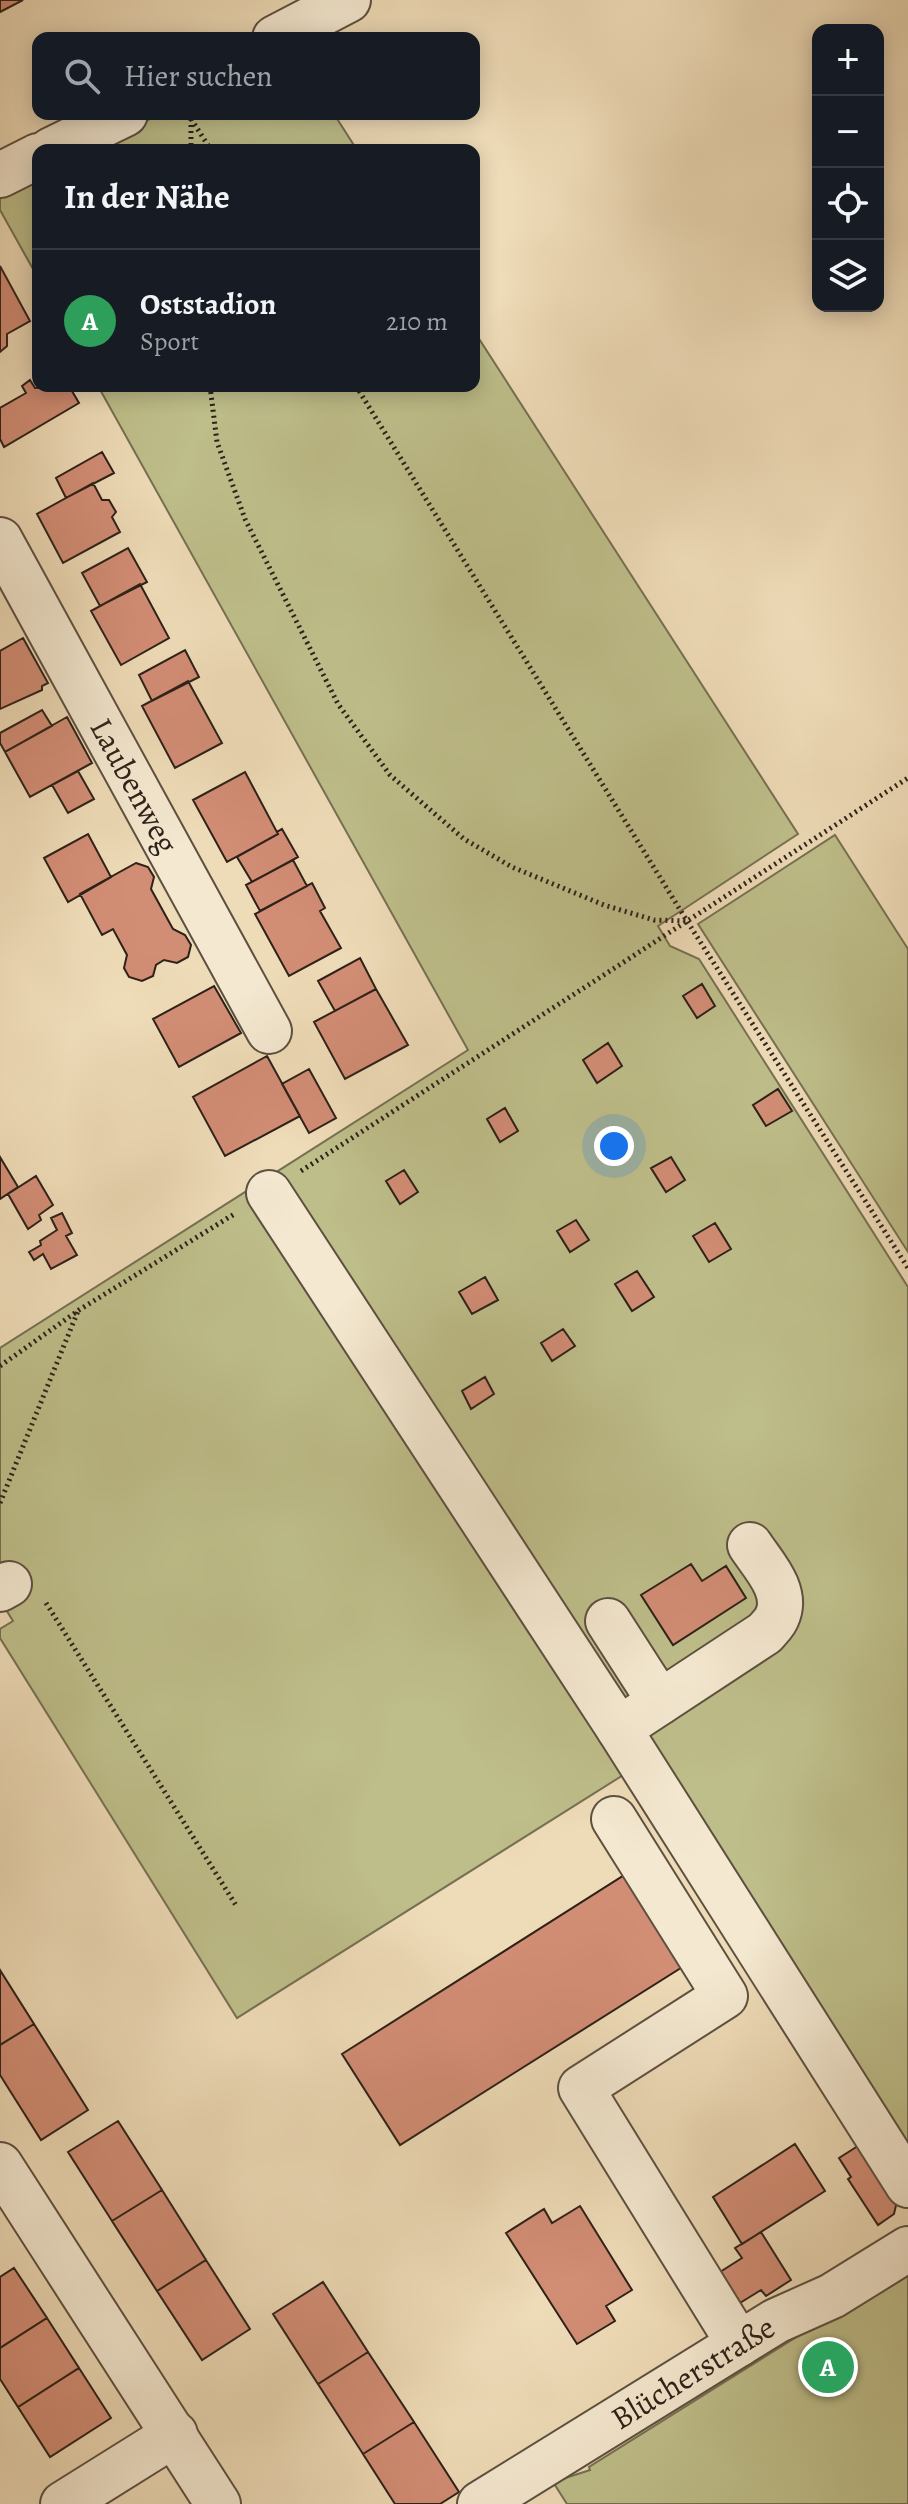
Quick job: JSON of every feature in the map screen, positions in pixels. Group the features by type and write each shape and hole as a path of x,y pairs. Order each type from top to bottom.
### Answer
{"street":[{"path":"287,32 348,0"},
{"path":"63,144 113,120"},
{"path":"0,175 32,159"},
{"name":"Laubenweg","path":"0,540 269,1031"},
{"path":"269,1193 619,1729 908,2185"},
{"path":"619,1729 765,1633 778,1616 780,1596 775,1581 750,1545"},
{"path":"608,1621 660,1702"},
{"path":"614,1819 725,1996 581,2088 739,2344"},
{"path":"0,2165 218,2504"},
{"name":"Blücherstraße","path":"480,2504 776,2321 832,2296 908,2249"},
{"path":"63,2504 175,2434"}],"path":[{"path":"190,120 191,144"},
{"path":"192,120 207,144"},
{"path":"211,392 217,442 245,519 338,704 390,775 464,839 512,867 604,905 654,920 687,921"},
{"path":"360,392 687,921 908,1268"},
{"path":"0,1366 79,1310 269,1193 908,778"},
{"path":"0,1503 79,1310"},
{"path":"4,1587 29,1577 237,1907"}],"green space":[{"path":"148,120 338,120 353,144 98,144"},
{"path":"32,176 32,267 0,210 0,192"},
{"path":"480,340 798,834 658,926 670,946 699,959 908,1287 908,2161 628,1772 237,2018 0,1638 0,1629 13,1621 0,1600 0,1348 468,1050 101,392 480,392"},
{"path":"835,835 908,949 908,1252 698,924"},
{"path":"908,2267 908,2504 567,2504 553,2482 590,2470 589,2467"}],"building":[{"path":"0,0 23,0 0,12"},
{"path":"0,266 30,321 7,334 7,346 0,352"},
{"path":"30,380 32,392 73,392 79,403 4,447 0,439 0,408 26,393 22,386"},
{"path":"102,452 114,473 66,498 56,478"},
{"path":"93,483 102,500 109,500 116,512 112,517 120,532 63,563 37,514"},
{"path":"128,548 147,582 100,606 82,573"},
{"path":"140,584 169,638 121,665 91,611"},
{"path":"23,638 48,683 42,686 42,690 0,709 0,651"},
{"path":"185,650 199,677 152,701 139,675"},
{"path":"188,681 222,743 175,768 142,706"},
{"path":"42,710 52,726 5,752 0,743 0,733"},
{"path":"67,717 92,763 30,797 5,752"},
{"path":"78,771 94,799 68,813 52,785"},
{"path":"245,772 278,834 227,862 193,800"},
{"path":"282,829 298,857 252,882 237,857"},
{"path":"88,834 111,877 68,902 44,858"},
{"path":"293,860 307,886 260,911 246,885"},
{"path":"136,863 148,867 154,877 151,889 173,929 185,935 191,945 188,957 177,963 164,960 156,965 153,976 142,981 129,977 124,968 127,955 113,929 102,935 80,894"},
{"path":"312,883 325,908 320,911 341,948 289,976 255,914"},
{"path":"360,958 376,989 335,1011 318,981"},
{"path":"702,984 715,1006 697,1018 683,996"},
{"path":"214,986 241,1033 179,1067 153,1019"},
{"path":"376,989 408,1045 345,1079 314,1022"},
{"path":"608,1043 622,1066 597,1083 583,1060"},
{"path":"267,1056 300,1116 225,1156 193,1097"},
{"path":"309,1069 336,1118 309,1133 282,1084"},
{"path":"778,1089 792,1111 766,1126 753,1105"},
{"path":"505,1108 518,1131 500,1142 487,1119"},
{"path":"0,1157 18,1187 0,1199"},
{"path":"671,1157 685,1180 666,1192 651,1168"},
{"path":"404,1170 418,1192 400,1204 386,1181"},
{"path":"36,1176 53,1205 39,1215 41,1220 28,1229 8,1194"},
{"path":"62,1213 72,1233 66,1236 77,1255 51,1269 43,1254 34,1260 29,1252 57,1230 51,1218"},
{"path":"576,1220 589,1240 570,1252 557,1231"},
{"path":"715,1223 731,1249 709,1262 693,1236"},
{"path":"637,1271 654,1297 632,1311 615,1284"},
{"path":"485,1277 498,1300 472,1314 459,1292"},
{"path":"563,1329 575,1346 552,1361 541,1343"},
{"path":"485,1377 494,1394 471,1409 462,1391"},
{"path":"691,1564 702,1581 726,1566 746,1598 673,1645 641,1595"},
{"path":"626,1874 684,1966 400,2145 342,2054"},
{"path":"0,1970 34,2024 0,2045"},
{"path":"34,2024 88,2110 41,2140 0,2075 0,2045"},
{"path":"118,2121 162,2190 112,2221 68,2152"},
{"path":"795,2144 825,2191 742,2244 713,2197"},
{"path":"861,2144 898,2197 894,2214 878,2225 848,2179 851,2177 839,2158"},
{"path":"162,2190 206,2260 157,2291 112,2221"},
{"path":"580,2206 632,2290 606,2306 615,2321 577,2344 506,2233 544,2209 552,2223"},
{"path":"761,2232 791,2280 766,2296 761,2290 740,2303 720,2272 742,2258 735,2248"},
{"path":"206,2260 250,2329 202,2360 157,2291"},
{"path":"14,2268 47,2318 0,2348 0,2277"},
{"path":"323,2282 368,2352 318,2384 273,2314"},
{"path":"47,2318 79,2368 18,2407 0,2379 0,2348"},
{"path":"368,2352 414,2422 363,2454 318,2384"},
{"path":"79,2368 111,2418 50,2457 18,2407"},
{"path":"414,2422 459,2492 440,2504 395,2504 363,2454"}],"place":[{"name":"Oststadion","path":"828,2367"}]}
